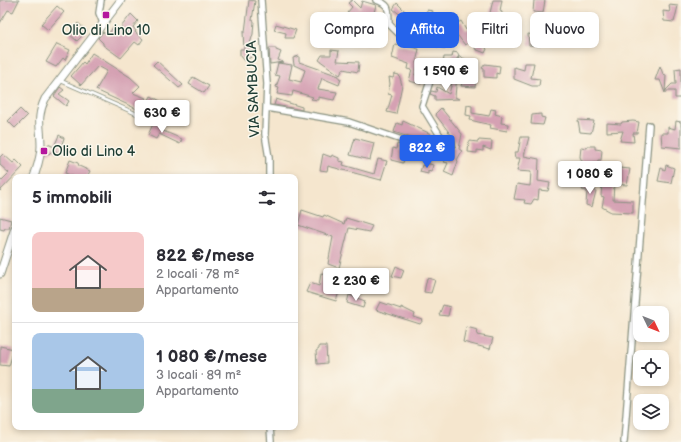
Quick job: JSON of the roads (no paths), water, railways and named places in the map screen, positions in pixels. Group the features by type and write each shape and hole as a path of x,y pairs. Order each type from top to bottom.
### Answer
{"street":[{"path":"101,0 99,13 103,24"},
{"path":"35,174 40,158 41,146 38,122 40,110 45,99 121,0"},
{"name":"VIA SAMBUCIA","path":"261,0 267,84 265,134 268,174"},
{"path":"376,0 385,3 388,7 388,24 396,31"},
{"path":"267,108 349,122 443,154 446,152 447,147 422,106 432,75"},
{"path":"624,442 648,125"},
{"path":"0,274 12,237"},
{"path":"270,430 271,442"}],"lane":[{"path":"59,80 137,114"}],"place":[{"name":"Olio di Lino 10","path":"106,15"},
{"name":"Olio di Lino 4","path":"44,151"}]}
